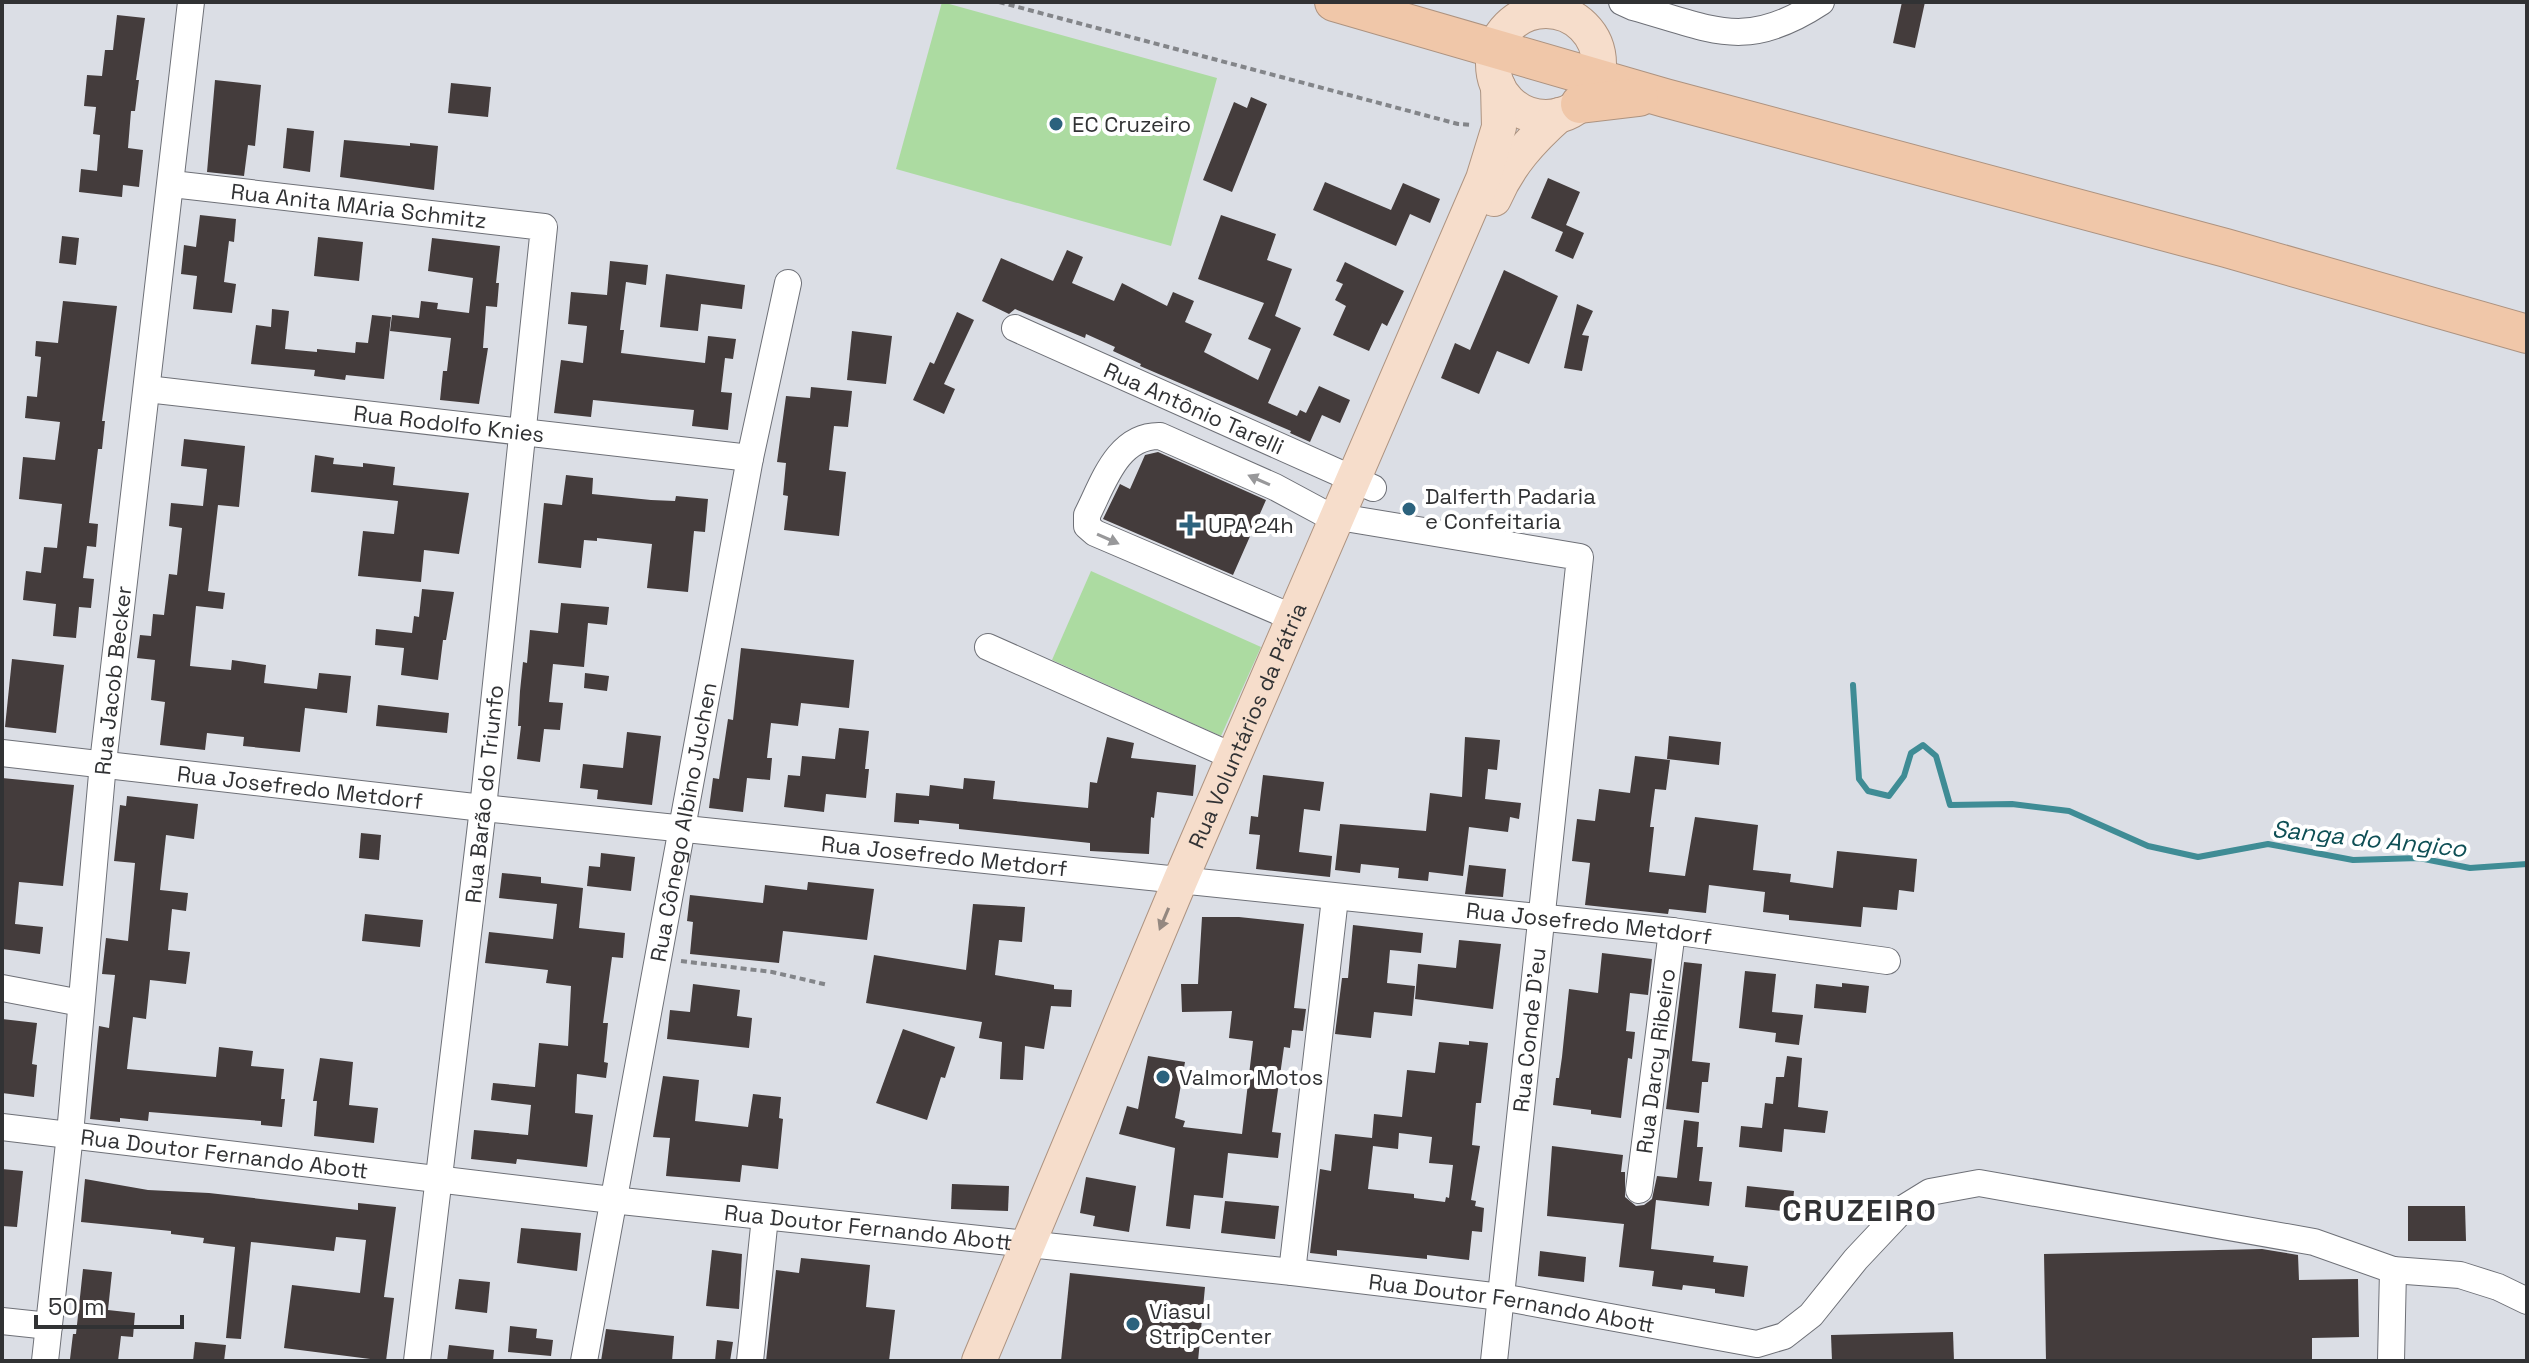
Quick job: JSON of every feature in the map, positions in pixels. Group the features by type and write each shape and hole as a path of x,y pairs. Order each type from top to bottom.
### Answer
{"highway":[{"path":"1334,2 1409,23 1498,60 1582,63 1658,95 2226,248 2527,334"},
{"path":"1582,63 1658,95"}],"main road":[{"path":"1543,6 1573,18 1582,63 1535,116 1508,102 1498,60 1520,17 1543,6"},
{"name":"Rua Voluntários da Pátria","path":"1364,484 1483,179 1499,127 1498,60"},
{"name":"Rua Voluntários da Pátria","path":"979,1361 1039,1247 1273,696 1340,520 1364,484 1501,184 1582,63"},
{"name":"Rua Voluntários da Pátria","path":"1192,882 1234,757 1273,696 1328,596 1330,573 1342,547 1340,520"},
{"name":"Rua Voluntários da Pátria","path":"1003,1361 1039,1247"}],"street":[{"name":"Rua Jacob Becker","path":"45,1361 70,1134 103,763 191,2"},
{"path":"1622,2 1731,34 1761,32 1821,2"},
{"name":"Rua Anita MAria Schmitz","path":"172,184 544,227"},
{"name":"Rua Barão do Triunfo","path":"417,1361 483,808 544,227"},
{"name":"Rua Cônego Albino Juchen","path":"584,1361 750,458 788,283"},
{"name":"Rua Antônio Tarelli","path":"1015,328 1364,484"},
{"name":"Rua Rodolfo Knies","path":"147,389 750,458"},
{"path":"1282,613 1095,533 1087,526 1087,515 1119,453 1151,436 1160,436 1275,487 1340,520"},
{"name":"Rua Conde D'eu","path":"1340,520 1580,557 1494,1361"},
{"path":"988,647 1234,757"},
{"name":"Rua Josefredo Metdorf","path":"2,753 483,808 1672,931 1887,961"},
{"path":"1292,1272 1335,898"},
{"name":"Rua Darcy Ribeiro","path":"1639,1190 1672,931"},
{"path":"2,988 81,1003"},
{"name":"Rua Doutor Fernando Abott","path":"2,1127 612,1200 1501,1297 1757,1344 1784,1336 1811,1315 1856,1259 1904,1208 1930,1192 1979,1183 2314,1242 2393,1270 2460,1275 2498,1287 2527,1301"},
{"path":"750,1361 765,1217"},
{"path":"2391,1361 2393,1270"},
{"path":"2,1321 49,1326"}],"path":[{"path":"999,2 1458,124 1499,127"},
{"path":"658,958 772,972 828,985"}],"green space":[{"name":"EC Cruzeiro","path":"942,2 1217,78 1171,246 896,169"},
{"path":"1091,571 1261,647 1221,736 1052,660"}],"building":[{"path":"1902,2 1925,2 1915,48 1893,43"},
{"path":"117,15 145,18 128,148 143,150 139,187 123,185 122,197 79,192 81,169 97,171 100,135 93,134 96,107 84,106 87,75 102,76 105,50 113,50"},
{"path":"215,80 261,85 255,146 248,145 244,176 207,172"},
{"path":"451,83 491,87 488,117 448,113"},
{"path":"1251,97 1267,104 1232,192 1203,180 1234,102 1247,108"},
{"path":"287,128 314,131 310,172 283,168"},
{"path":"344,140 438,146 434,190 340,177"},
{"path":"1548,178 1580,192 1566,225 1584,233 1573,259 1555,251 1563,232 1531,218"},
{"path":"1325,182 1391,210 1403,183 1440,199 1430,223 1410,214 1396,246 1313,210"},
{"path":"200,215 236,219 234,242 229,241 224,282 236,284 232,313 193,309 197,276 181,274 184,245 196,247"},
{"path":"1221,215 1276,234 1267,260 1292,269 1275,316 1301,328 1268,403 1297,416 1300,410 1306,413 1319,386 1350,400 1340,423 1322,415 1310,442 1140,366 1113,351 1115,347 1086,334 1085,338 1015,309 1009,314 982,301 1001,258 1053,281 1067,250 1083,257 1072,283 1114,301 1122,283 1167,306 1173,292 1194,301 1185,322 1212,334 1204,352 1258,380 1271,349 1248,339 1264,303 1198,279"},
{"path":"62,236 79,238 76,265 59,263"},
{"path":"318,237 363,242 359,281 314,276"},
{"path":"432,238 500,246 497,307 486,306 483,348 488,348 479,404 440,400 451,338 390,331 392,315 419,318 421,301 438,303 437,309 469,313 473,278 428,271"},
{"path":"610,261 648,265 646,285 626,282 620,330 624,330 621,353 705,363 708,336 736,339 733,359 725,358 721,392 732,393 728,430 692,426 694,410 593,400 591,417 554,413 561,360 583,363 587,326 568,324 571,292 607,295"},
{"path":"1345,262 1404,291 1387,326 1382,323 1369,351 1333,335 1346,306 1335,300 1343,284 1336,281"},
{"path":"1504,270 1558,296 1529,364 1497,351 1479,394 1441,378 1455,343 1470,350"},
{"path":"666,274 745,285 742,309 701,304 698,331 660,327"},
{"path":"63,301 117,306 102,421 105,421 102,449 98,449 89,523 98,524 96,547 87,546 83,578 94,579 91,608 79,607 76,638 53,636 56,604 23,600 26,571 41,573 44,547 57,548 62,504 19,499 23,457 55,460 60,422 25,418 27,396 37,397 41,357 35,356 36,341 58,343"},
{"path":"1577,304 1593,311 1582,335 1589,336 1582,371 1564,368"},
{"path":"272,309 289,311 285,349 317,352 317,349 355,353 356,342 368,343 372,315 391,317 384,379 346,375 345,380 314,376 315,370 251,364 256,325 271,327"},
{"path":"957,312 974,320 944,384 955,389 944,414 913,400 930,362 934,364"},
{"path":"852,331 892,336 886,384 847,380"},
{"path":"811,387 852,391 848,427 834,426 829,470 846,472 839,536 784,530 788,496 783,495 786,463 777,462 786,396 810,398"},
{"path":"184,439 245,446 239,507 218,505 208,591 225,593 223,609 196,606 190,666 231,670 232,660 266,665 264,683 317,689 319,673 351,676 347,713 305,708 300,752 243,746 244,737 207,733 205,750 160,745 165,702 151,700 155,660 137,658 140,635 151,636 153,614 164,615 169,574 177,575 182,528 169,526 171,503 203,506 207,469 181,466"},
{"path":"1158,452 1266,500 1233,575 1103,519 1120,484 1130,489 1145,455"},
{"path":"315,455 334,458 333,464 363,467 363,463 395,467 393,485 469,493 459,554 424,550 421,582 358,576 363,531 394,534 398,501 311,492"},
{"path":"566,475 593,478 592,494 651,500 675,501 676,496 708,499 705,532 694,531 688,592 647,588 652,544 597,538 597,541 584,540 581,568 538,563 544,503 562,505"},
{"path":"422,589 454,592 438,680 401,675 404,648 375,645 376,629 412,633 414,616 419,617"},
{"path":"561,603 609,607 607,625 588,623 584,667 553,664 549,702 563,703 560,730 544,729 540,762 517,759 521,726 518,726 520,691 530,630 558,633"},
{"path":"741,648 854,660 849,708 801,703 798,726 771,723 767,758 772,758 770,780 747,778 743,812 709,808 713,778 719,779 728,719 733,720"},
{"path":"12,659 64,665 56,733 5,727"},
{"path":"585,673 609,676 607,691 584,688"},
{"path":"378,705 449,713 447,733 376,726"},
{"path":"839,728 869,731 866,798 826,794 824,812 784,807 788,775 800,776 802,756 835,759"},
{"path":"627,732 661,736 652,805 597,799 598,790 580,788 583,764 623,768"},
{"path":"1669,736 1721,742 1719,765 1667,759"},
{"path":"1107,737 1134,743 1131,758 1196,765 1193,796 1157,792 1154,818 1151,817 1149,854 1090,851 1090,843 959,829 959,824 919,820 919,824 894,822 896,793 929,796 930,785 963,789 964,778 995,781 993,799 1088,808 1090,782 1097,783"},
{"path":"1465,737 1500,740 1497,770 1488,769 1485,799 1521,803 1519,819 1510,817 1508,832 1469,827 1463,876 1429,872 1428,881 1398,878 1399,868 1361,864 1360,873 1335,870 1340,824 1426,831 1430,793 1462,797"},
{"path":"1635,756 1670,760 1666,790 1655,789 1649,872 1685,876 1695,817 1758,825 1753,870 1791,874 1790,882 1833,888 1837,851 1917,859 1914,892 1899,890 1897,910 1863,907 1861,927 1789,920 1789,915 1763,912 1765,892 1709,885 1706,913 1669,909 1668,914 1585,905 1590,863 1572,861 1577,819 1595,821 1599,789 1630,793"},
{"path":"1263,775 1324,782 1320,811 1304,809 1299,852 1332,856 1330,877 1256,869 1260,835 1249,834 1251,816 1258,817"},
{"path":"2,778 74,785 63,886 19,882 15,924 43,927 40,954 2,949"},
{"path":"127,796 198,804 194,839 166,835 160,890 188,893 186,911 172,909 168,950 190,952 186,984 150,980 146,1019 133,1017 127,1069 216,1077 219,1047 253,1051 251,1066 284,1069 282,1127 261,1125 261,1121 149,1112 148,1121 90,1119 99,1026 109,1028 115,975 102,974 106,938 128,941 135,863 114,861 120,805 126,806"},
{"path":"361,833 381,835 379,860 359,858"},
{"path":"601,853 635,857 631,891 587,886 589,866 600,867"},
{"path":"1469,865 1506,869 1503,897 1465,894"},
{"path":"502,873 541,877 541,883 583,888 579,928 625,933 623,958 612,957 603,1023 608,1023 604,1062 608,1063 606,1078 577,1074 575,1113 593,1115 587,1167 517,1159 516,1164 471,1159 474,1130 528,1135 531,1105 491,1100 493,1083 535,1087 539,1043 568,1046 571,986 546,983 548,970 485,963 489,932 553,939 557,904 499,898"},
{"path":"808,882 874,889 867,940 783,931 779,963 690,954 693,922 687,921 690,895 763,903 765,885 807,890"},
{"path":"973,904 1025,907 1022,942 999,940 995,975 1054,985 1054,989 1072,990 1071,1007 1051,1006 1044,1049 1025,1046 1023,1080 1000,1079 1002,1042 979,1038 982,1022 866,1003 874,955 966,970"},
{"path":"365,914 423,920 420,947 362,941"},
{"path":"1202,917 1239,917 1304,924 1294,1008 1306,1009 1303,1031 1292,1030 1290,1048 1284,1047 1272,1132 1281,1133 1278,1158 1228,1153 1223,1198 1194,1195 1190,1229 1166,1226 1175,1148 1119,1134 1127,1106 1138,1109 1148,1056 1185,1062 1175,1118 1185,1121 1183,1127 1242,1134 1253,1041 1229,1038 1232,1011 1182,1012 1181,984 1198,984"},
{"path":"1353,925 1423,933 1421,953 1390,950 1387,983 1415,986 1412,1016 1374,1012 1371,1038 1335,1034 1342,978 1348,978"},
{"path":"1459,940 1501,944 1493,1009 1415,999 1418,964 1456,968"},
{"path":"1602,953 1652,959 1648,995 1630,993 1626,1031 1635,1032 1632,1059 1628,1058 1621,1118 1553,1105 1569,989 1598,993"},
{"path":"1684,962 1702,964 1692,1061 1710,1063 1708,1082 1702,1082 1699,1113 1666,1109"},
{"path":"1745,971 1776,974 1772,1012 1803,1015 1799,1045 1775,1042 1776,1033 1739,1028"},
{"path":"1842,983 1869,986 1866,1013 1814,1008 1816,984 1842,987"},
{"path":"693,984 740,990 737,1016 752,1018 749,1048 667,1039 670,1010 690,1012"},
{"path":"2,1019 37,1023 32,1064 37,1065 34,1097 2,1093"},
{"path":"903,1029 955,1047 927,1120 876,1103"},
{"path":"1469,1041 1488,1043 1481,1103 1476,1103 1472,1145 1480,1146 1471,1200 1476,1201 1475,1206 1484,1208 1482,1232 1472,1231 1469,1260 1337,1250 1337,1256 1310,1253 1320,1169 1331,1171 1335,1134 1372,1138 1374,1114 1402,1117 1407,1070 1435,1073 1439,1042 1469,1045","holes":["1399,1133 1432,1137 1429,1163 1453,1165 1449,1198 1446,1197 1445,1202 1414,1198 1414,1194 1368,1189 1373,1146 1398,1149"]},
{"path":"1787,1056 1802,1058 1798,1107 1828,1111 1825,1133 1784,1129 1782,1152 1739,1147 1741,1126 1762,1128 1765,1103 1773,1104 1776,1077 1784,1077"},
{"path":"320,1058 353,1062 349,1105 378,1108 374,1143 314,1136 317,1101 313,1101"},
{"path":"663,1076 699,1080 695,1121 748,1127 753,1094 781,1097 779,1118 783,1119 778,1169 742,1165 740,1182 666,1176 670,1138 653,1137"},
{"path":"1684,1120 1699,1122 1697,1147 1703,1147 1699,1181 1712,1182 1709,1206 1656,1200 1651,1249 1714,1256 1713,1262 1748,1266 1744,1297 1683,1285 1682,1290 1652,1286 1654,1271 1619,1267 1624,1224 1547,1216 1552,1146 1623,1155 1621,1172 1625,1172 1625,1197 1636,1206 1644,1205 1652,1199 1657,1176 1677,1178"},
{"path":"2,1169 23,1171 17,1227 2,1226"},
{"path":"1086,1177 1136,1186 1129,1232 1093,1226 1095,1216 1080,1213"},
{"path":"85,1179 148,1190 209,1193 358,1210 358,1203 396,1207 384,1297 394,1298 386,1361 284,1348 292,1285 360,1293 366,1240 336,1237 334,1251 251,1242 241,1339 226,1338 235,1247 203,1243 204,1238 171,1234 171,1231 81,1222"},
{"path":"952,1184 1009,1186 1008,1211 951,1209"},
{"path":"1747,1186 1794,1191 1792,1212 1745,1207"},
{"path":"1225,1201 1279,1206 1275,1239 1221,1233"},
{"path":"2408,1206 2465,1206 2466,1241 2408,1241"},
{"path":"521,1228 581,1233 577,1271 517,1263"},
{"path":"2262,1249 2298,1255 2299,1280 2358,1279 2359,1337 2312,1338 2312,1361 2046,1361 2044,1254"},
{"path":"712,1250 742,1254 739,1309 706,1306"},
{"path":"1540,1251 1586,1257 1584,1282 1538,1276"},
{"path":"801,1258 870,1265 866,1307 895,1310 889,1361 766,1361 776,1270 799,1273"},
{"path":"83,1269 112,1272 108,1310 135,1313 133,1337 121,1336 118,1361 70,1359"},
{"name":"Viasul StripCenter","path":"1070,1273 1205,1287 1198,1361 1061,1361"},
{"path":"459,1279 490,1282 487,1313 455,1309"},
{"path":"510,1326 537,1329 536,1338 553,1340 551,1356 508,1352"},
{"path":"606,1329 674,1336 672,1361 601,1361"},
{"path":"1953,1332 1954,1361 1832,1361 1831,1335"},
{"path":"717,1340 733,1342 730,1361 715,1361"},
{"path":"195,1342 226,1345 224,1361 193,1361"},
{"path":"449,1345 494,1350 493,1361 447,1361"}],"waterway":[{"name":"Sanga do Angico","path":"1853,685 1859,779 1868,791 1889,796 1904,776 1911,753 1923,745 1936,756 1950,805 2012,804 2069,811 2148,846 2198,857 2268,844 2353,860 2419,858 2470,868 2527,864"}],"place":[{"name":"EC Cruzeiro","path":"1056,124"},
{"name":"Dalferth Padaria e Confeitaria","path":"1409,509"},
{"name":"UPA 24h","path":"1190,525"},
{"name":"Valmor Motos","path":"1163,1077"},
{"name":"Viasul StripCenter","path":"1133,1324"}],"district":[{"name":"CRUZEIRO","path":"1860,1211"}]}
